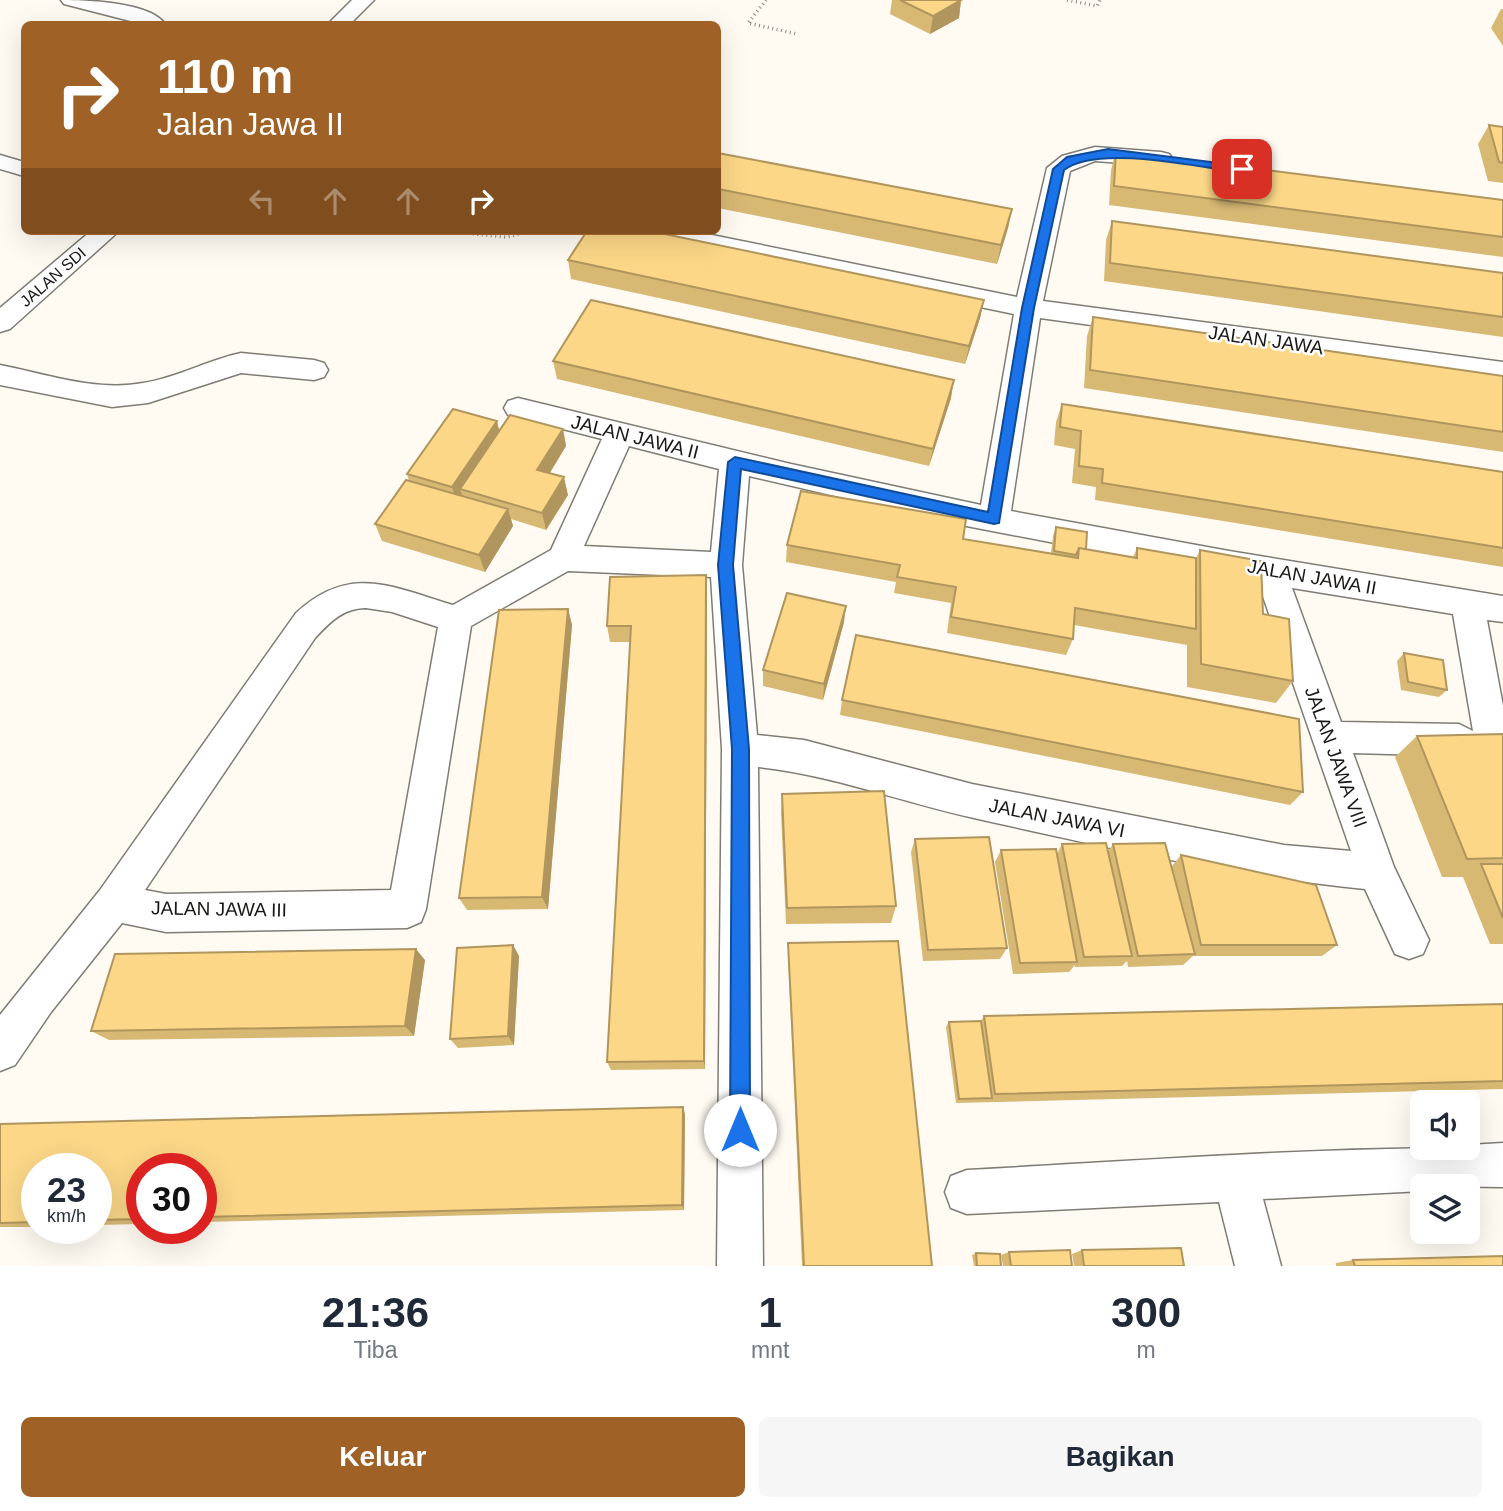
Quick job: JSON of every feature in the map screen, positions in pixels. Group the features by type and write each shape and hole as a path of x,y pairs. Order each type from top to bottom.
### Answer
{"street":[{"path":"71,0 150,21"},
{"path":"341,21 364,0"},
{"path":"994,519 1028,308 1059,169 1077,157 1108,153 1188,163"},
{"path":"0,162 21,168"},
{"name":"JALAN SDI","path":"0,323 101,235"},
{"name":"JALAN JAWA","path":"672,235 1028,308 1503,372"},
{"path":"0,375 112,397 148,393 221,367 241,363 314,370"},
{"name":"JALAN JAWA II","path":"518,408 735,462 956,512 1270,571 1503,609"},
{"path":"563,558 620,433"},
{"path":"735,462 726,565 740,749 740,1266"},
{"path":"956,512 967,540 975,546"},
{"path":"456,619 563,558 726,565"},
{"name":"JALAN JAWA VIII","path":"1270,571 1377,872 1409,940"},
{"name":"JALAN JAWA III","path":"351,595 374,595 456,619 407,909 166,913 114,903 303,628 317,614 351,595"},
{"path":"1329,737 1498,745 1467,603"},
{"name":"JALAN JAWA VI","path":"740,749 804,756 972,801 1284,863 1377,872"},
{"path":"0,1049 114,903"},
{"path":"967,1192 1503,1165"},
{"path":"1235,1177 1258,1266"}],"path":[{"path":"766,0 748,23 797,34"},
{"path":"1068,0 1097,6 1100,0"},
{"path":"486,235 515,235"}],"building":[{"path":"900,0 961,0 933,16"},
{"path":"1489,125 1503,127 1503,163 1499,162"},
{"path":"1116,151 1503,200 1503,237 1114,186"},
{"path":"721,154 1012,209 1001,245 721,190"},
{"path":"1112,221 1503,273 1503,317 1110,263"},
{"path":"584,235 669,235 984,300 969,346 568,260"},
{"path":"591,300 954,380 933,449 553,361"},
{"path":"1093,317 1503,376 1503,432 1090,370"},
{"path":"1062,404 1503,472 1503,548 1102,483 1103,469 1079,466 1081,431 1060,427"},
{"path":"453,409 497,421 452,487 407,474"},
{"path":"510,415 563,429 537,470 564,477 542,513 460,489"},
{"path":"406,480 508,509 479,555 375,524"},
{"path":"801,491 966,519 963,539 1078,558 1079,548 1137,558 1137,548 1196,558 1196,629 1075,608 1073,639 951,617 956,587 897,577 900,565 787,545"},
{"path":"1056,527 1087,532 1086,549 1079,548 1076,555 1054,551"},
{"path":"1200,550 1261,561 1263,614 1289,619 1293,681 1201,664"},
{"path":"706,575 704,1061 607,1062 631,626 607,626 610,577"},
{"path":"787,593 846,606 824,684 763,670"},
{"path":"568,609 542,897 459,898 499,610"},
{"path":"856,635 1299,719 1303,792 842,700"},
{"path":"1404,653 1443,660 1447,690 1408,682"},
{"path":"1503,734 1503,858 1467,859 1417,736"},
{"path":"884,791 896,906 787,908 782,794"},
{"path":"989,837 1007,948 928,950 915,839"},
{"path":"1106,843 1132,956 1084,957 1062,844"},
{"path":"1165,843 1195,954 1138,956 1113,844"},
{"path":"1056,849 1077,962 1020,963 1001,850"},
{"path":"1181,855 1316,885 1337,945 1201,945"},
{"path":"1481,864 1503,864 1503,918"},
{"path":"898,941 932,1266 804,1266 788,943"},
{"path":"513,945 508,1036 450,1039 457,948"},
{"path":"416,949 405,1026 91,1031 115,954"},
{"path":"1503,1004 1503,1081 995,1094 984,1016"},
{"path":"981,1021 992,1098 959,1099 949,1022"},
{"path":"683,1107 682,1205 217,1217 217,1153 126,1153 126,1219 112,1220 112,1153 21,1153 21,1222 0,1223 0,1124"},
{"path":"1181,1248 1184,1266 1084,1266 1082,1250"},
{"path":"1070,1250 1072,1266 1011,1266 1009,1252"},
{"path":"976,1253 1000,1254 1001,1266 977,1266"},
{"path":"1503,1256 1503,1266 1355,1266 1353,1260"}],"route":[{"path":"740,1130 740,749 726,565 735,462 994,519 1028,308 1059,169 1071,159 1108,153 1242,169"}]}
